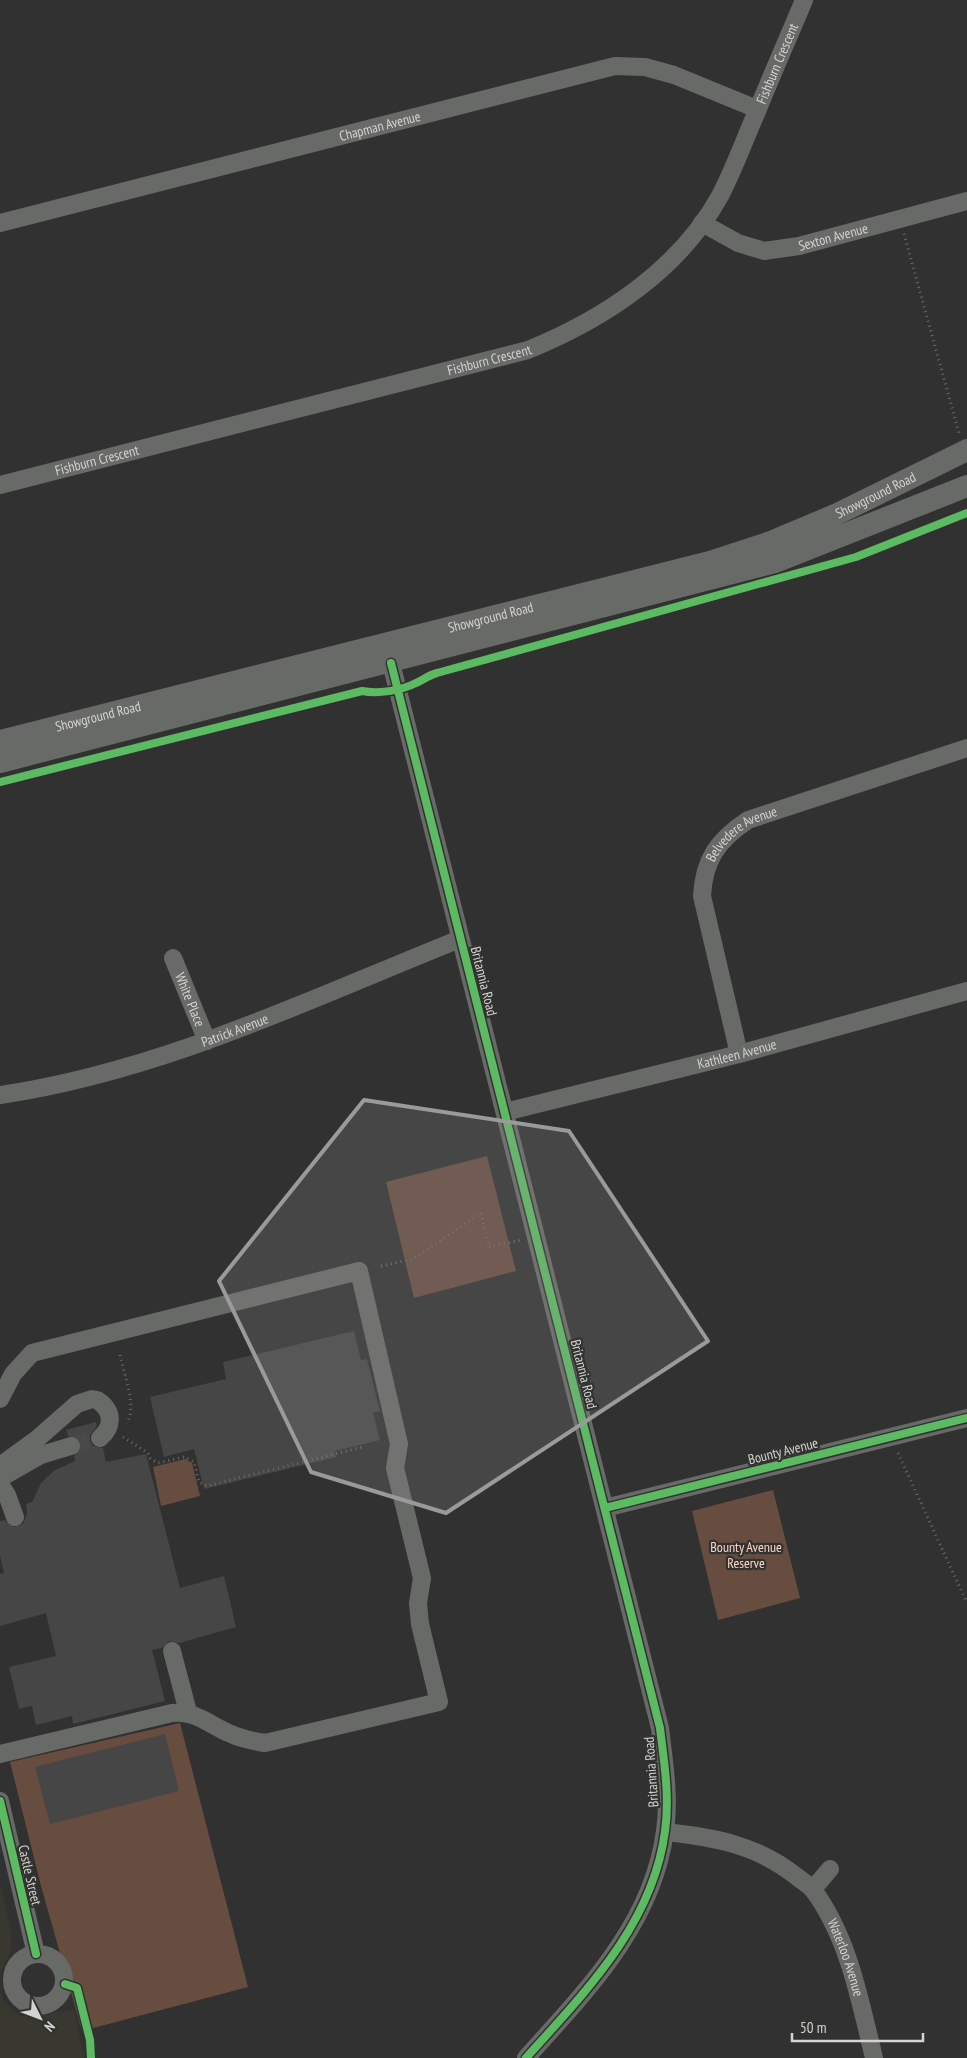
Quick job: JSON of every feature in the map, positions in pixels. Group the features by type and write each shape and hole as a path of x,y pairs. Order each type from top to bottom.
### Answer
{"main road":[{"name":"Showground Road","path":"0,741 710,562 771,542 835,515 965,451"},
{"name":"Showground Road","path":"0,762 391,663 775,562 967,486"}],"street":[{"name":"Fishburn Crescent","path":"0,485 528,350 568,334 608,312 650,278 678,252 702,223 737,162 757,109 804,0"},
{"name":"Chapman Avenue","path":"0,223 615,66 645,67 674,75 757,109"},
{"name":"Sexton Avenue","path":"702,223 738,243 764,251 799,246 967,201"},
{"name":"Britannia Road","path":"391,663 660,1728 666,1771 665,1832 658,1863 636,1918 620,1946 599,1976 526,2058"},
{"name":"Belvedere Avenue","path":"739,1054 702,896 704,876 717,847 731,832 748,820 967,748"},
{"name":"Patrick Avenue","path":"0,1095 80,1081 145,1063 207,1042 460,938"},
{"name":"White Place","path":"173,958 207,1042"},
{"name":"Kathleen Avenue","path":"505,1112 739,1054 967,991"},
{"path":"0,1399 13,1374 32,1352 359,1271 399,1444 394,1468 422,1578 418,1603 420,1624 439,1702 266,1743 238,1737 188,1712 172,1712 0,1754"},
{"path":"2,1472 77,1404 85,1400 97,1400 108,1411 111,1420 110,1427 100,1438"},
{"name":"Bounty Avenue","path":"604,1508 967,1418"},
{"path":"2,1472 41,1455 71,1446"},
{"path":"2,1472 15,1517"},
{"path":"172,1651 188,1712"},
{"name":"Castle Street","path":"0,1801 36,1954"},
{"name":"Waterloo Avenue","path":"665,1832 719,1838 746,1847 784,1867 813,1889 840,1935 874,2058"},
{"path":"813,1889 830,1869"}],"path":[{"path":"900,219 965,451"},
{"path":"380,1266 413,1259 481,1213 489,1247 536,1236"},
{"path":"120,1435 148,1453 150,1458 158,1464 184,1457 194,1462 199,1482 207,1486 363,1447"},
{"path":"890,1437 967,1603"}],"highlighted area":[{"path":"364,1100 569,1131 708,1341 446,1513 311,1472 219,1281"}],"shaded area":[{"path":"0,1885 11,1930 11,1950 0,1974"},
{"path":"0,1992 4,2002 20,2016 74,2010 84,2058 0,2058"}],"green space":[{"path":"487,1156 516,1271 414,1298 386,1182"},
{"path":"185,1459 192,1463 200,1496 161,1506 153,1467"},
{"name":"Bounty Avenue Reserve","path":"773,1490 800,1598 718,1620 692,1511"},
{"path":"180,1723 248,1987 82,2031 41,1886 10,1762"}],"building":[{"path":"354,1331 361,1360 367,1359 380,1411 373,1413 380,1440 335,1451 336,1457 204,1489 194,1449 164,1457 150,1397 226,1379 223,1362"},
{"path":"96,1422 97,1426 90,1435 90,1440 93,1446 103,1448 106,1462 146,1454 180,1588 224,1576 236,1627 179,1643 169,1641 162,1648 152,1650 165,1701 73,1724 72,1716 36,1725 32,1706 19,1709 9,1667 56,1656 46,1613 0,1626 0,1574 4,1573 0,1556 0,1521 5,1520 14,1527 23,1524 27,1514 26,1504 32,1502 41,1483 55,1470 75,1461 74,1456 81,1449 79,1439 68,1436 66,1430"},
{"path":"165,1734 179,1791 50,1824 35,1767"}],"tunnel":[{"path":"71,1446 100,1438"}],"cycle path":[{"path":"0,782 362,691 382,692 396,690 437,673 856,557 967,513"},
{"path":"391,663 660,1728 665,1767 667,1792 665,1831 658,1865 647,1896 632,1926 614,1954 526,2058"},
{"path":"605,1508 967,1418"},
{"path":"0,1801 36,1954"},
{"path":"65,1984 77,1988 90,2040 91,2058"}]}
